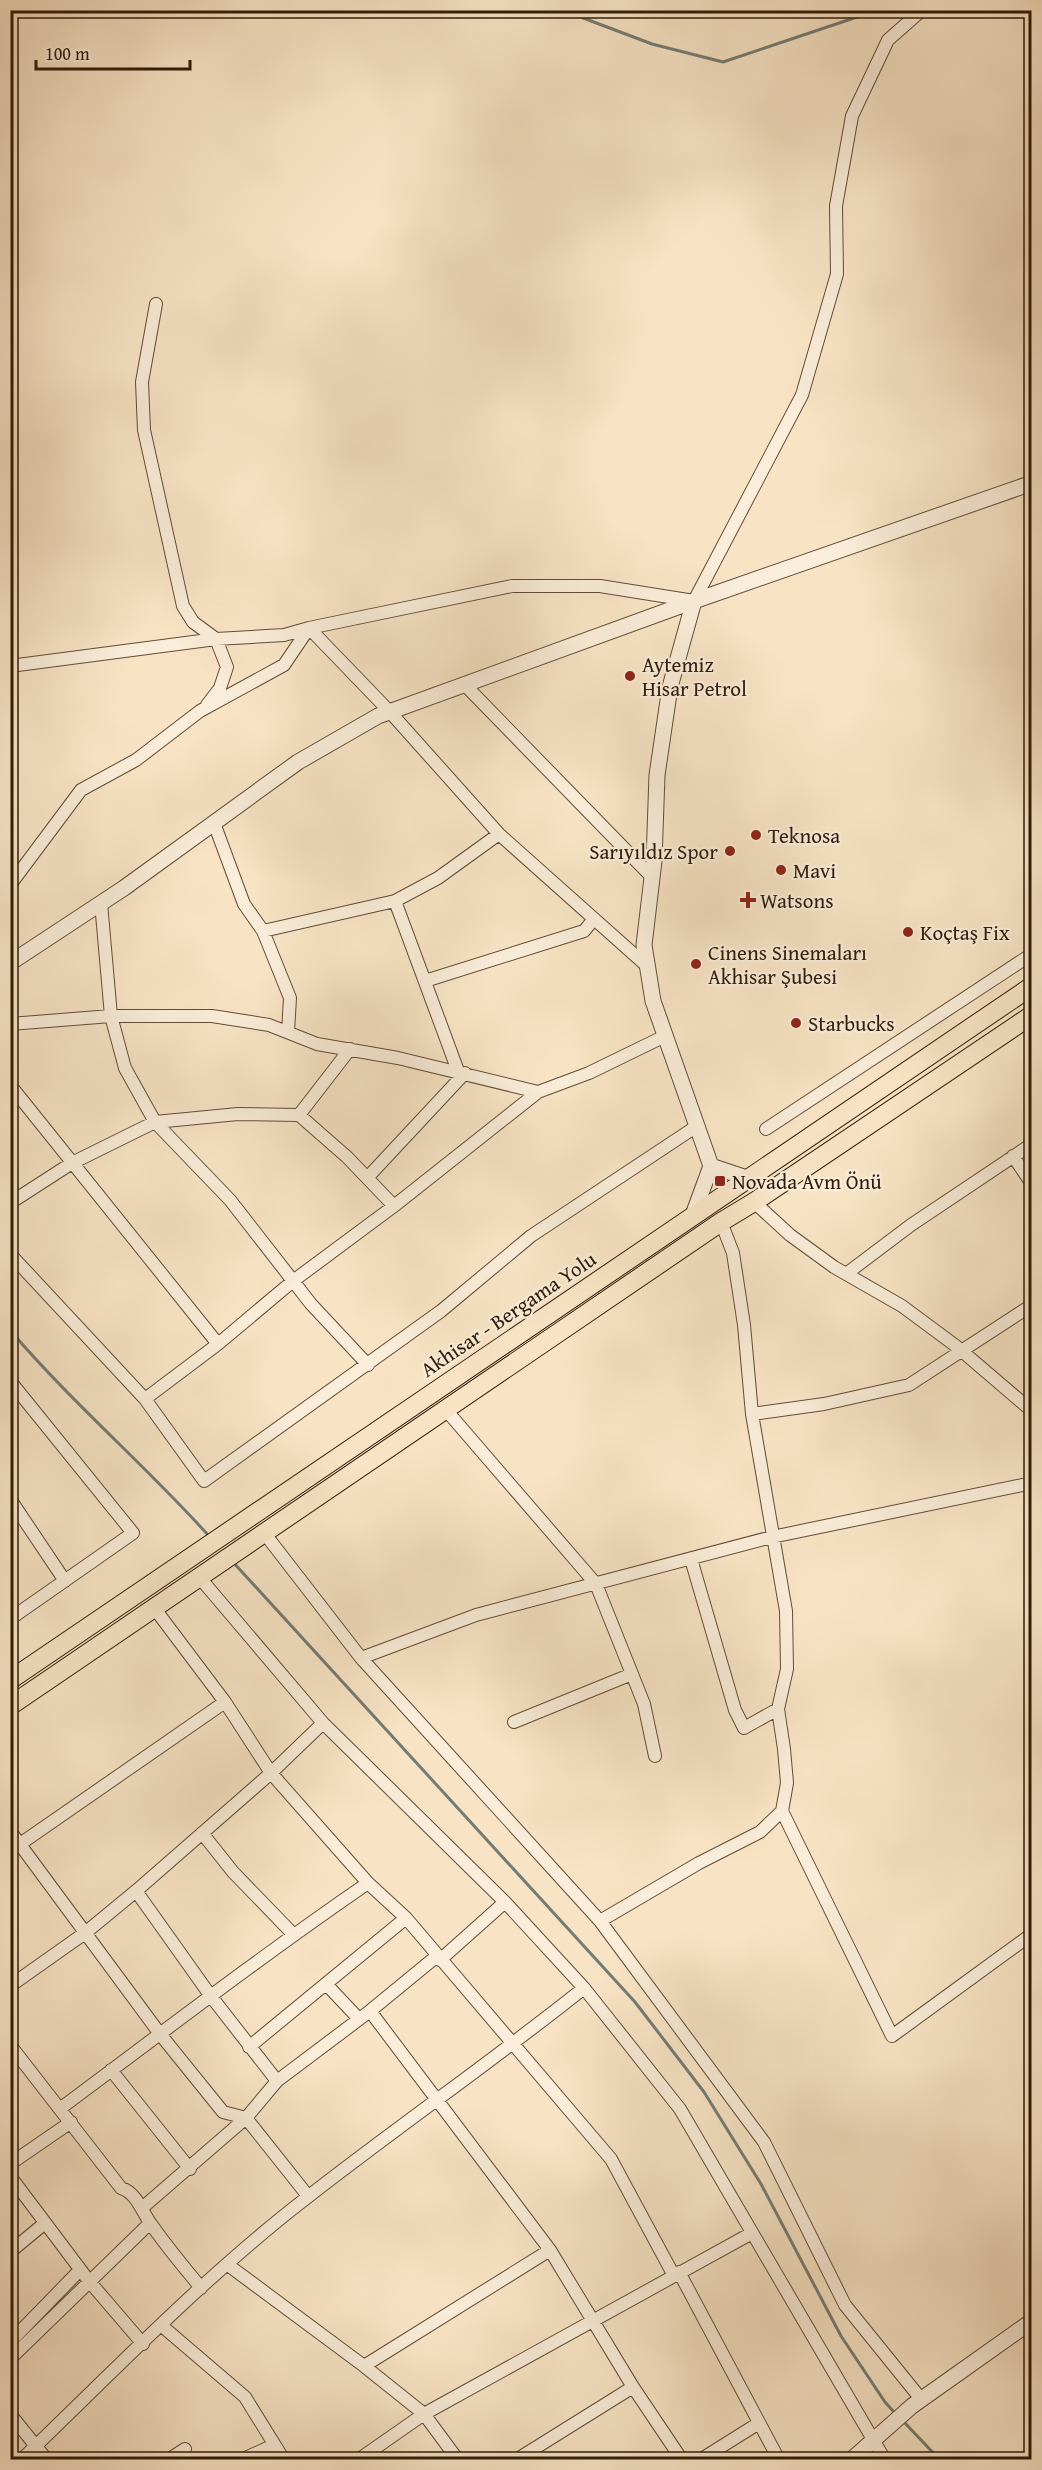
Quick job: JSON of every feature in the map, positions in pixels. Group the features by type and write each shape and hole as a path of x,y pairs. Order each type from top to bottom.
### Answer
{"main road":[{"name":"Akhisar - Bergama Yolu","path":"10,1680 1032,986"},
{"name":"Akhisar - Bergama Yolu","path":"10,1706 216,1568 721,1222 1032,1016"}],"street":[{"path":"693,1215 711,1166 653,1001 644,945 652,876 657,776 670,687 694,600 802,395 837,274 836,206 852,116 888,40 922,10"},
{"path":"156,304 142,382 144,430 183,606 193,622 216,639 227,668 220,687 205,708"},
{"path":"10,963 101,903 298,762 378,716 694,600 1032,483"},
{"path":"10,666 216,639 284,635 512,586 600,586 694,600"},
{"path":"10,885 81,790 136,760 205,708 284,665 309,628"},
{"path":"309,628 390,712 499,834 647,966"},
{"path":"465,684 652,876"},
{"path":"214,823 244,904 262,931 290,998 288,1032"},
{"path":"262,931 395,901 438,878 499,834"},
{"path":"395,901 462,1072"},
{"path":"101,903 111,1016 125,1068 155,1122 230,1200 310,1304 368,1365"},
{"path":"425,981 584,931 594,919"},
{"path":"766,1129 1032,954"},
{"path":"10,1024 111,1016 212,1016 269,1025 317,1044 462,1072 538,1092"},
{"path":"145,1399 218,1344 293,1281 394,1206 538,1092 588,1073 665,1036"},
{"path":"299,1115 350,1049"},
{"path":"366,1178 462,1072"},
{"path":"10,1085 218,1344"},
{"path":"10,1203 72,1163 155,1122 238,1114 299,1115 394,1206"},
{"path":"10,1254 145,1399 204,1481 441,1311 531,1236 697,1126"},
{"path":"846,1274 911,1225 1032,1144"},
{"path":"1013,1156 1032,1184"},
{"path":"711,1166 747,1179"},
{"path":"754,1202 790,1235 846,1274 902,1306 960,1350 1032,1411"},
{"path":"600,1921 699,1863 760,1832 782,1810 787,1783 778,1709 787,1669 786,1611 752,1414 744,1325 733,1253 721,1222"},
{"path":"752,1414 824,1404 909,1385 1032,1305"},
{"path":"10,1381 133,1533 10,1619"},
{"path":"446,1410 596,1584 644,1704 655,1756"},
{"path":"361,1658 476,1615 772,1537 1032,1483"},
{"path":"10,1499 65,1581"},
{"path":"258,1539 361,1658 600,1921 764,2142 845,2305 921,2399"},
{"path":"691,1559 735,1710 744,1728 778,1709"},
{"path":"200,1578 323,1723 505,1902 584,1988 680,2109 885,2460"},
{"path":"155,1609 225,1702 272,1773 368,1883 406,1918 611,2159 779,2460"},
{"path":"514,1722 632,1674"},
{"path":"15,1848 225,1702"},
{"path":"10,1986 85,1933 136,1891 272,1773 323,1723"},
{"path":"782,1810 892,2036 1032,1934"},
{"path":"10,1831 15,1848 85,1933 160,2034 223,2112 246,2118 308,2196"},
{"path":"202,1833 233,1872 293,1934"},
{"path":"60,2108 293,1934 368,1883"},
{"path":"136,1891 210,1995 277,2081"},
{"path":"142,2208 190,2169 246,2118 277,2081 439,1958 505,1902"},
{"path":"249,2047 406,1918"},
{"path":"326,1984 359,2019"},
{"path":"21,2460 201,2288 308,2196 515,2044 584,1988"},
{"path":"370,2012 550,2250 633,2387 682,2460"},
{"path":"10,2045 121,2188 127,2190 142,2208 150,2223 201,2288"},
{"path":"111,2070 190,2169"},
{"path":"10,2164 71,2122"},
{"path":"10,2176 88,2281 143,2344"},
{"path":"10,2252 45,2223"},
{"path":"10,2359 150,2223"},
{"path":"358,2460 424,2414 752,2233"},
{"path":"364,2366 550,2250"},
{"path":"228,2265 364,2366 424,2414 458,2460"},
{"path":"10,2342 80,2270"},
{"path":"851,2460 872,2439 921,2399 1032,2321"},
{"path":"162,2326 245,2397 284,2460"},
{"path":"516,2460 633,2387"},
{"path":"10,2414 47,2460"},
{"path":"700,2460 759,2423"},
{"path":"241,2460 274,2445"},
{"path":"168,2460 185,2449"}],"waterway":[{"path":"562,10 652,44 723,62 878,10"},
{"path":"10,1330 58,1383 209,1536"},
{"path":"232,1561 635,2002 704,2092 761,2184 841,2336 894,2412"},
{"path":"904,2422 940,2460"}],"place":[{"name":"Aytemiz Hisar Petrol","path":"630,676"},
{"name":"Teknosa","path":"756,835"},
{"name":"Sarıyıldız Spor","path":"730,851"},
{"name":"Mavi","path":"781,870"},
{"name":"Watsons","path":"748,900"},
{"name":"Koçtaş Fix","path":"908,932"},
{"name":"Cinens Sinemaları Akhisar Şubesi","path":"696,964"},
{"name":"Starbucks","path":"796,1023"},
{"name":"Novada Avm Önü","path":"720,1181"}]}
